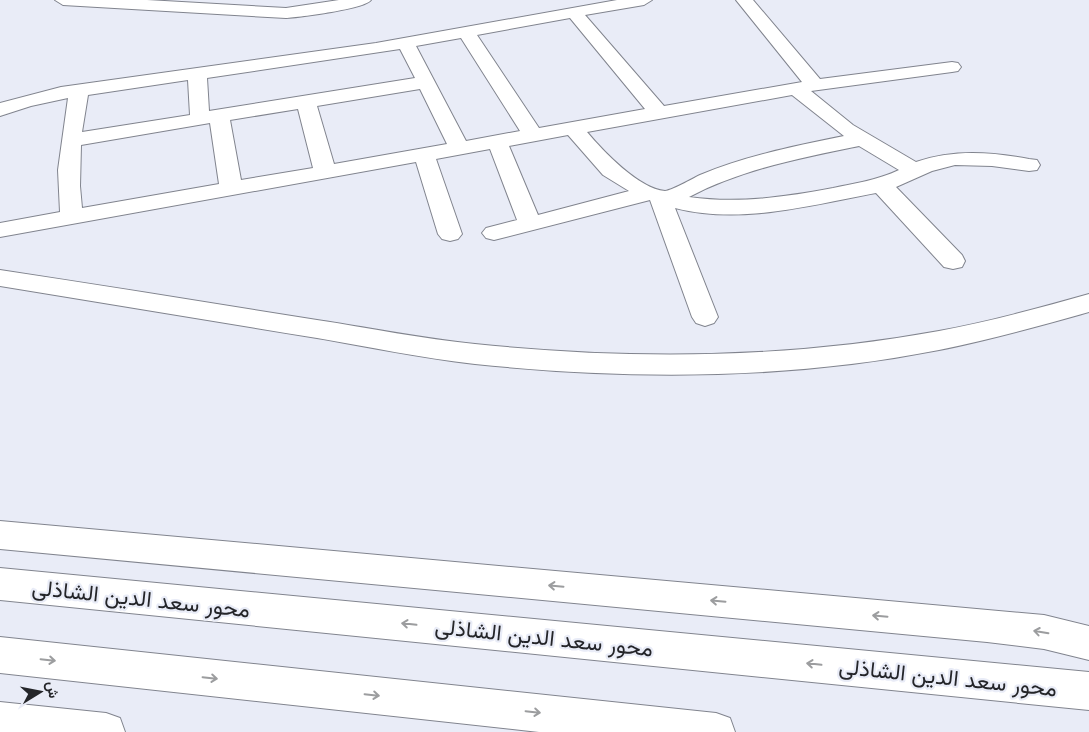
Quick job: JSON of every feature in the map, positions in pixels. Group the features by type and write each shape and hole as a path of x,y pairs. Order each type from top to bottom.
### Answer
{"main road":[{"path":"63,0 168,3 286,13 310,12 363,0"},
{"path":"70,140 210,117 316,83 406,44 644,0"},
{"path":"744,0 827,115 862,139 915,170"},
{"path":"574,13 660,113"},
{"path":"467,33 534,135"},
{"path":"406,44 459,148"},
{"path":"0,230 806,87 952,67"},
{"path":"0,110 43,96 197,74 316,83 426,82"},
{"path":"197,74 231,188"},
{"path":"316,83 325,172"},
{"path":"72,218 67,180 70,140 79,91"},
{"path":"573,128 606,166 632,185 659,196 714,207 750,207 881,185 895,182 915,170 933,163 954,159 1002,160 1028,166"},
{"path":"494,233 659,196 689,188 733,169 781,156 862,139"},
{"path":"497,142 530,224"},
{"path":"424,154 450,234"},
{"path":"881,185 953,261"},
{"path":"659,196 705,317"},
{"path":"0,278 473,354 547,361 622,365 763,363 854,355 979,334 1040,319 1089,303"},
{"path":"0,535 988,625 1044,632 1089,643"},
{"name":"محور سعد الدين الشاذلى","path":"0,584 1089,691"},
{"path":"0,655 716,732"},
{"path":"0,721 106,732"}]}
